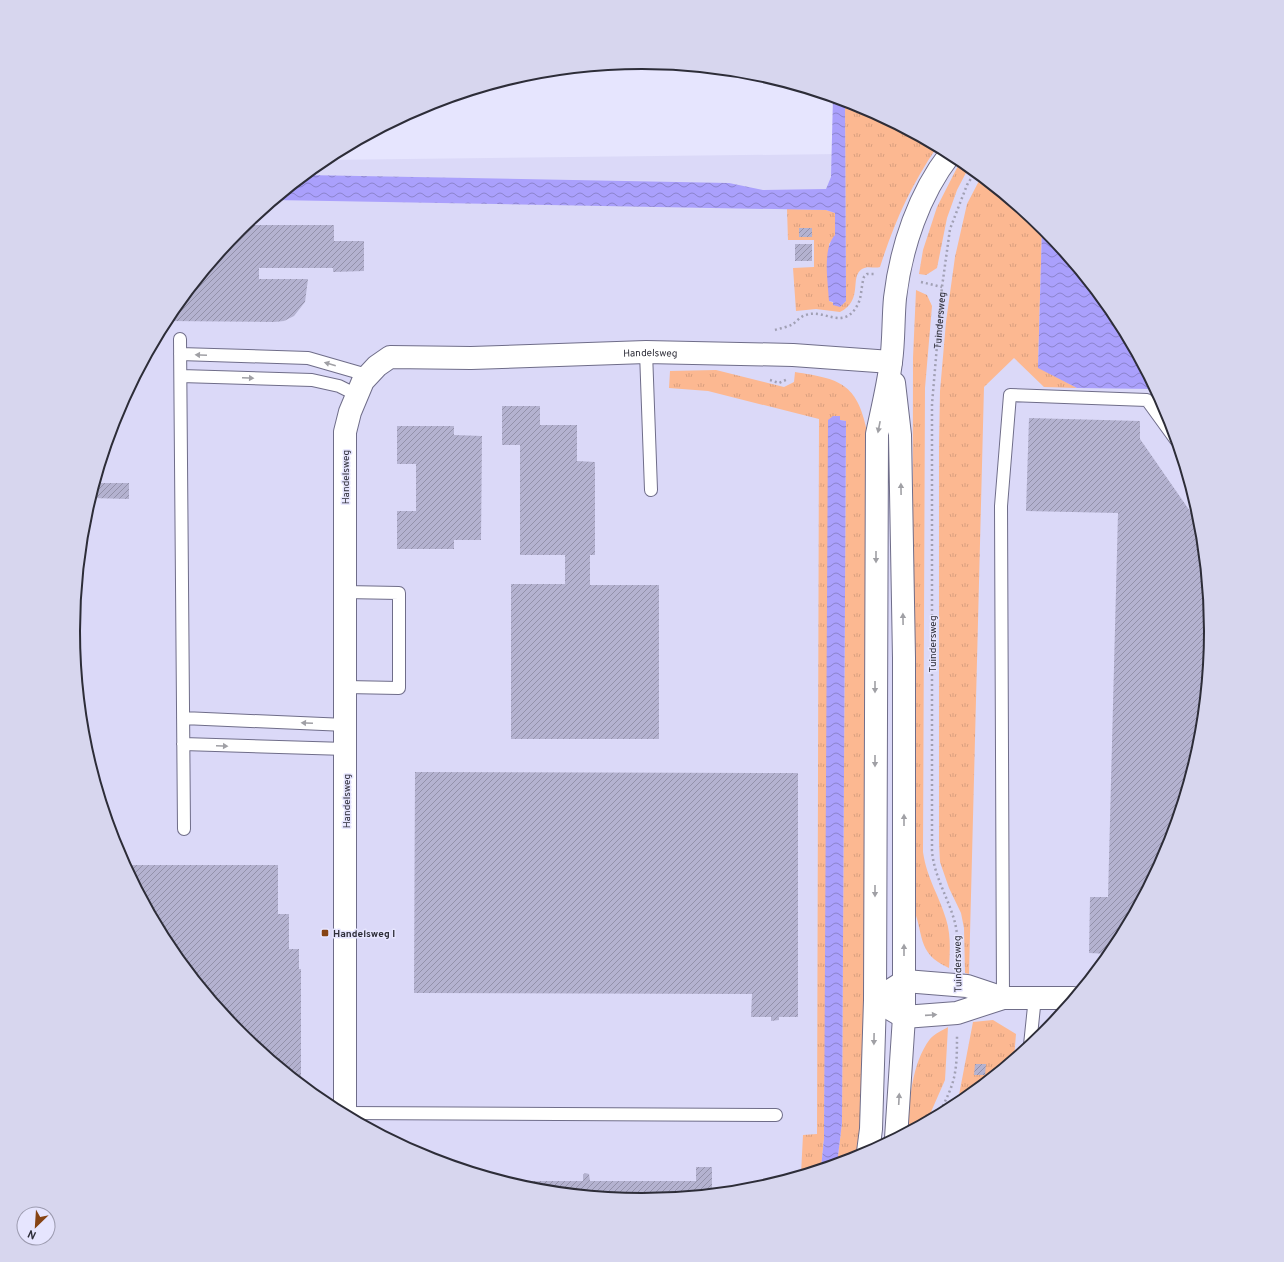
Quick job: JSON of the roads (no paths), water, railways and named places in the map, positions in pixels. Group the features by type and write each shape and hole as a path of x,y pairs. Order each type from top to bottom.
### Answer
{"main road":[{"path":"896,1132 904,1017 904,658 900,443 892,362 895,299 903,256 918,208 946,159"},
{"name":"Handelsweg","path":"345,1108 345,432 350,412 368,375 390,357 471,358 646,352 793,355 892,362"},
{"path":"869,1145 871,1129 875,1000 877,434 892,362"},
{"path":"875,1000 904,981 967,986 1003,998"},
{"path":"875,1000 904,1017 957,1013 1003,998 1068,998"}],"lane":[{"path":"180,339 184,829"},
{"path":"646,352 651,490"},
{"path":"180,354 308,358 368,375"},
{"path":"181,376 312,380 339,386 357,395"},
{"path":"1003,998 1001,506 1010,395 1147,400 1164,423"},
{"path":"345,592 399,593 399,688 346,687"},
{"path":"183,718 346,725"},
{"path":"183,744 346,749"},
{"path":"1031,1036 1035,997"},
{"path":"353,1113 776,1115"}],"water":[{"path":"833,103 845,107 846,301 840,307 833,305 833,302 829,301 827,257 828,249 835,235 835,213 826,210 281,200 314,175 729,183 763,190 826,189 831,177"},
{"path":"1042,237 1065,260 1088,289 1129,350 1149,389 1077,388 1038,368"},
{"path":"833,416 840,416 840,420 846,421 842,1123 838,1157 821,1163 824,1139 828,420"}],"place":[{"name":"Handelsweg I","path":"325,933"}]}
